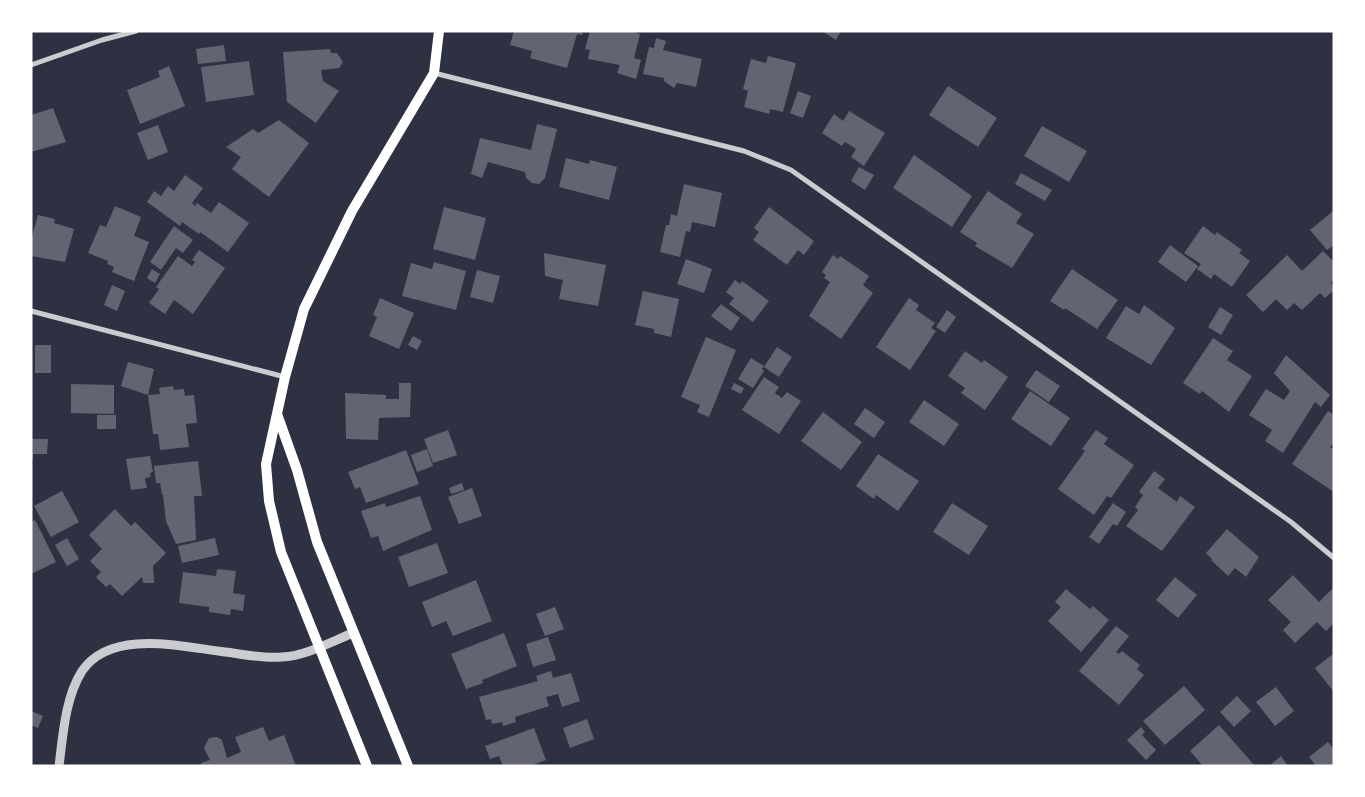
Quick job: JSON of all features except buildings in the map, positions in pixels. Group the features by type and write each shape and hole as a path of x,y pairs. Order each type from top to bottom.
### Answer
{"main road":[{"path":"366,766 317,647 281,552 269,501 266,464 285,377 304,309 352,211 434,72 439,31"},
{"path":"277,413 297,470 317,542 408,766"}],"street":[{"path":"31,65 102,40 136,31"},
{"path":"434,72 744,151 791,170 1291,522 1334,558"},
{"path":"31,311 285,377"},
{"path":"58,766 67,712 77,682 83,670 96,657 113,648 133,643 155,643 282,658 353,634"}]}
